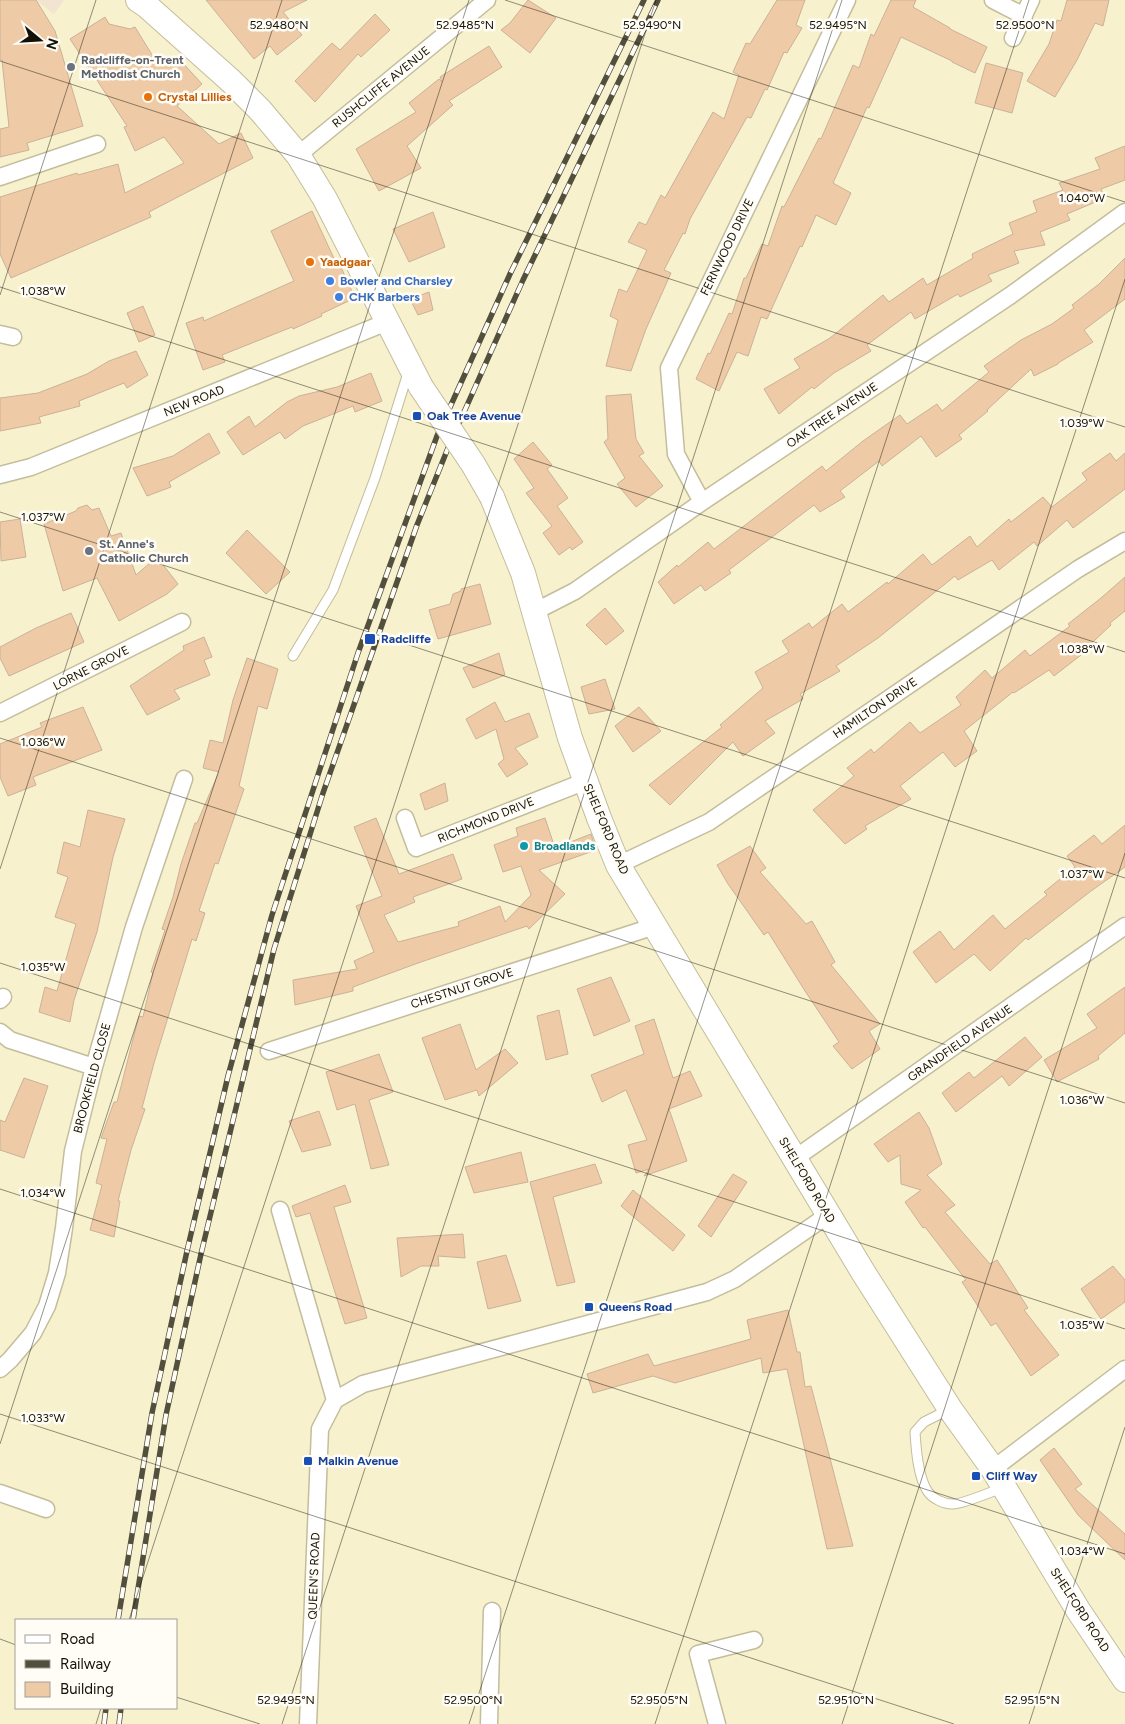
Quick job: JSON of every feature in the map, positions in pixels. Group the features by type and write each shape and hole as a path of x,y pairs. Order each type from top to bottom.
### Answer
{"street":[{"name":"RUSHCLIFFE AVENUE","path":"298,156 487,0"},
{"name":"FERNWOOD DRIVE","path":"702,502 676,454 669,368 847,0"},
{"path":"993,0 1024,16"},
{"path":"1013,38 1031,0"},
{"name":"SHELFORD ROAD","path":"147,2 260,110 298,156 325,199 386,322 421,387 473,464 492,497 523,573 570,738 618,865 828,1215 950,1409 999,1478 1073,1602 1125,1680"},
{"path":"0,177 97,144"},
{"name":"OAK TREE AVENUE","path":"534,612 575,591 702,502 1011,295 1125,212"},
{"name":"NEW ROAD","path":"0,475 31,468 386,322"},
{"name":"HAMILTON DRIVE","path":"618,865 709,822 1078,569 1125,540"},
{"name":"LORNE GROVE","path":"0,713 182,622"},
{"name":"BROOKFIELD CLOSE","path":"0,1369 33,1333 47,1306 54,1282 64,1228 72,1152 94,1067 134,927 184,779"},
{"name":"RICHMOND DRIVE","path":"405,818 416,848 586,781"},
{"name":"CHESTNUT GROVE","path":"269,1051 655,926"},
{"name":"GRANDFIELD AVENUE","path":"794,1160 1125,926"},
{"path":"0,1032 10,1040 94,1067"},
{"path":"280,1210 335,1400 363,1384 706,1292 735,1279 828,1215"},
{"path":"999,1478 1125,1369"},
{"name":"QUEEN'S ROAD","path":"308,1724 320,1429 335,1400"},
{"path":"0,1493 46,1509"},
{"path":"489,1724 492,1611"},
{"path":"717,1724 698,1654 754,1640"}],"lane":[{"path":"293,656 336,582 375,478 410,366"},
{"path":"950,1409 924,1422 915,1432 919,1465 928,1493 938,1500 953,1504 999,1478"}],"shaded area":[{"path":"0,0 64,0 54,14 37,1"}],"building":[{"path":"0,0 36,0 55,31 83,126 27,143 29,150 0,157 0,129 9,127 2,60 0,60"},
{"path":"206,0 307,0 283,12 302,35 277,55 270,46 254,59"},
{"path":"528,0 556,18 530,53 501,30 510,23"},
{"path":"777,0 805,0 796,25 802,28 787,53 784,52 767,90 765,89 751,118 747,117 664,270 671,273 646,329 631,371 606,366 618,320 610,316 619,289 627,292 647,250 628,242 639,222 646,225 661,195 665,198 713,112 724,119 739,75 733,72 746,43 750,44"},
{"path":"891,0 916,0 913,7 950,29 987,47 975,73 901,37 833,183 851,193 836,225 816,215 767,319 761,317 748,356 737,352 719,391 696,379 729,313 732,314 744,278 746,278 762,244 768,246 782,206 784,207 819,138 821,139 853,65 859,68 871,34 874,36"},
{"path":"1067,0 1109,0 1103,26 1095,23 1077,60 1055,97 1027,81 1049,44 1057,20 1061,21"},
{"path":"375,14 390,30 361,57 358,54 315,102 295,81 332,43 340,50"},
{"path":"105,17 109,24 130,29 135,27 157,63 163,58 168,64 174,58 179,64 181,61 202,84 177,106 219,144 241,133 253,158 149,212 151,217 11,278 0,254 0,197 77,173 78,175 118,164 125,193 184,163 164,137 135,151 124,127 127,126 70,39"},
{"path":"489,46 502,67 449,101 453,105 407,146 421,168 379,191 356,149 416,112 409,103 439,79 442,82 440,77"},
{"path":"986,63 1023,73 1012,113 975,103"},
{"path":"1125,146 1125,180 1101,189 1105,198 1067,214 1070,220 1040,232 1045,245 1014,251 1019,263 988,275 992,281 960,297 958,294 915,319 911,312 867,345 871,351 834,373 814,389 812,387 779,414 764,389 800,368 794,359 830,338 883,295 889,302 923,278 927,285 973,258 972,254 1013,234 1009,223 1037,212 1033,201 1063,190 1059,183 1100,169 1095,158"},
{"path":"312,211 338,267 340,265 355,298 293,329 292,327 222,355 225,362 203,370 186,323 203,317 204,321 294,281 271,231"},
{"path":"433,212 445,247 409,262 393,229"},
{"path":"1125,258 1125,299 1084,330 1093,342 1058,364 1034,376 1031,369 988,411 959,435 962,439 936,457 921,436 882,466 879,461 840,491 845,497 820,512 814,505 729,570 731,573 705,591 701,585 674,604 658,582 677,565 678,567 708,542 714,549 822,466 826,471 863,441 900,415 907,424 937,404 942,411 989,372 984,366 1021,340 1052,324 1074,308 1072,305 1099,284"},
{"path":"429,292 433,310 418,315 410,299"},
{"path":"143,306 155,335 139,342 127,313"},
{"path":"136,351 148,375 127,388 124,383 79,401 80,406 39,417 41,423 0,431 0,398 38,393 87,374 109,361"},
{"path":"371,373 382,401 355,412 353,406 303,426 285,439 280,432 243,455 227,432 249,416 255,427 287,402 299,396 337,387"},
{"path":"631,394 636,439 644,453 639,456 663,486 636,507 617,484 625,478 604,442 608,439 606,396"},
{"path":"209,433 220,453 169,482 171,487 147,496 133,468 173,456"},
{"path":"533,442 552,465 547,469 568,498 557,506 583,542 572,550 570,547 559,555 543,533 552,526 526,493 534,488 514,459"},
{"path":"1110,453 1116,461 1125,453 1125,489 1073,528 1067,520 1037,546 1034,542 999,570 992,560 958,580 955,576 878,638 836,666 840,671 800,694 803,699 765,721 775,733 743,756 733,742 670,805 649,785 722,727 720,725 763,688 755,672 789,652 782,641 809,623 812,628 842,604 848,612 887,582 888,584 923,554 932,565 970,536 977,547 1009,519 1011,522 1043,497 1052,507 1087,480 1082,473"},
{"path":"87,505 92,510 99,508 111,536 121,533 136,575 157,557 178,584 167,594 119,621 97,578 63,591 44,524"},
{"path":"20,519 26,557 1,561 0,522"},
{"path":"247,530 290,572 266,594 226,553"},
{"path":"1125,577 1125,611 1110,623 1111,625 1081,655 1054,676 1049,670 1013,692 964,731 977,751 955,767 943,752 900,786 911,799 865,826 867,829 845,844 813,810 854,776 847,768 871,749 874,753 910,722 920,733 961,705 956,697 985,670 992,678 1025,650 1030,656 1070,626 1068,624"},
{"path":"480,584 491,624 438,639 429,610 450,604 453,594 461,591 461,589"},
{"path":"605,608 624,631 606,645 586,625"},
{"path":"71,613 84,642 9,676 0,658 0,647 36,628"},
{"path":"204,637 212,657 204,660 210,675 174,690 180,699 147,715 130,686 184,650 183,646"},
{"path":"499,653 505,675 473,688 463,668"},
{"path":"247,658 278,669 267,709 258,706 239,786 244,789 218,864 215,863 199,911 205,913 196,941 192,939 154,1063 142,1108 145,1109 131,1150 118,1201 120,1201 114,1237 90,1230 102,1185 96,1183 107,1139 101,1138 114,1102 117,1102 139,1016 143,1017 153,973 151,972 165,930 162,929 173,897 181,864 195,823 197,823 219,772 203,768 210,740 223,743 233,700"},
{"path":"605,679 615,709 589,714 581,687"},
{"path":"495,702 505,722 529,713 538,737 515,748 528,764 507,777 498,764 504,759 496,729 476,739 466,719"},
{"path":"83,707 102,750 33,777 36,785 8,796 0,777 0,744 42,727 40,723"},
{"path":"639,707 661,731 633,752 615,726"},
{"path":"445,783 448,801 425,810 420,794"},
{"path":"88,810 125,819 113,857 97,932 74,1000 70,1022 39,1012 45,987 57,991 76,924 55,917 68,877 57,873 64,842 80,847"},
{"path":"376,818 399,874 453,854 462,879 413,897 415,902 384,915 398,942 459,926 458,922 500,906 505,922 531,895 521,866 503,872 494,845 518,836 516,828 545,818 555,848 591,834 596,850 539,870 565,894 529,929 527,926 418,963 353,987 353,991 295,1005 293,980 357,969 354,961 374,952 356,906 382,896 354,827"},
{"path":"1125,825 1125,867 1028,940 1026,938 990,971 974,954 936,983 913,952 940,931 954,950 993,915 1005,929 1047,895 1044,892 1075,867 1067,856 1094,835 1102,844"},
{"path":"750,846 766,868 760,872 806,924 812,921 835,962 831,965 880,1024 869,1031 880,1049 852,1069 833,1046 839,1042 768,932 764,935 717,865"},
{"path":"611,977 630,1021 594,1036 577,989"},
{"path":"1125,987 1125,1033 1098,1056 1099,1059 1057,1082 1044,1060 1097,1028 1087,1014"},
{"path":"559,1010 568,1054 546,1060 537,1016"},
{"path":"654,1019 673,1078 690,1071 702,1096 669,1109 687,1161 644,1176 649,1169 636,1173 628,1145 647,1140 626,1090 602,1102 591,1075 644,1054 635,1026"},
{"path":"460,1024 476,1070 505,1049 518,1063 479,1096 477,1090 445,1100 422,1038"},
{"path":"1025,1037 1042,1057 1009,1086 1002,1076 956,1112 942,1093 969,1072 974,1078"},
{"path":"379,1054 393,1092 369,1100 389,1165 371,1169 355,1104 337,1110 326,1072"},
{"path":"24,1078 48,1086 24,1158 0,1150 0,1120 5,1122"},
{"path":"319,1111 331,1145 302,1152 289,1121"},
{"path":"919,1112 929,1128 942,1164 927,1175 955,1205 945,1212 990,1264 997,1260 1028,1308 1024,1310 1059,1355 1031,1376 996,1323 991,1326 962,1282 966,1280 925,1227 923,1228 905,1202 921,1190 901,1184 900,1155 888,1162 874,1144"},
{"path":"521,1152 528,1182 474,1193 465,1167"},
{"path":"595,1164 602,1183 553,1197 575,1282 557,1286 530,1182"},
{"path":"733,1174 747,1182 711,1237 698,1226"},
{"path":"345,1185 351,1202 334,1207 367,1318 345,1324 310,1213 296,1217 292,1206"},
{"path":"633,1190 685,1235 673,1251 621,1206"},
{"path":"463,1234 465,1258 438,1256 439,1266 421,1266 401,1277 397,1238"},
{"path":"506,1255 521,1301 488,1309 477,1262"},
{"path":"1113,1266 1125,1280 1125,1302 1101,1319 1081,1289"},
{"path":"788,1310 797,1352 800,1352 805,1387 811,1386 853,1546 827,1549 787,1369 763,1373 761,1358 675,1383 653,1376 593,1393 587,1374 648,1354 654,1366 751,1339 747,1320"},
{"path":"1054,1448 1082,1484 1075,1489 1125,1534 1125,1560 1078,1515 1040,1460"}],"railway":[{"path":"118,1619 152,1413 187,1251 228,1076 272,915 358,653 437,436 510,274 644,0"},
{"path":"133,1619 166,1415 201,1254 274,949 323,793 417,525 448,448 523,280 658,0"},
{"path":"104,1724 106,1709"},
{"path":"119,1724 121,1709"}],"place":[{"name":"Radcliffe-on-Trent Methodist Church","path":"71,67"},
{"name":"Crystal Lillies","path":"148,97"},
{"name":"Yaadgaar","path":"310,262"},
{"name":"Bowler and Charsley","path":"330,281"},
{"name":"CHK Barbers","path":"339,297"},
{"name":"Oak Tree Avenue","path":"417,416"},
{"name":"St. Anne's Catholic Church","path":"89,551"},
{"name":"Radcliffe","path":"370,639"},
{"name":"Broadlands","path":"524,846"},
{"name":"Queens Road","path":"589,1307"},
{"name":"Malkin Avenue","path":"308,1461"},
{"name":"Cliff Way","path":"976,1476"}]}
